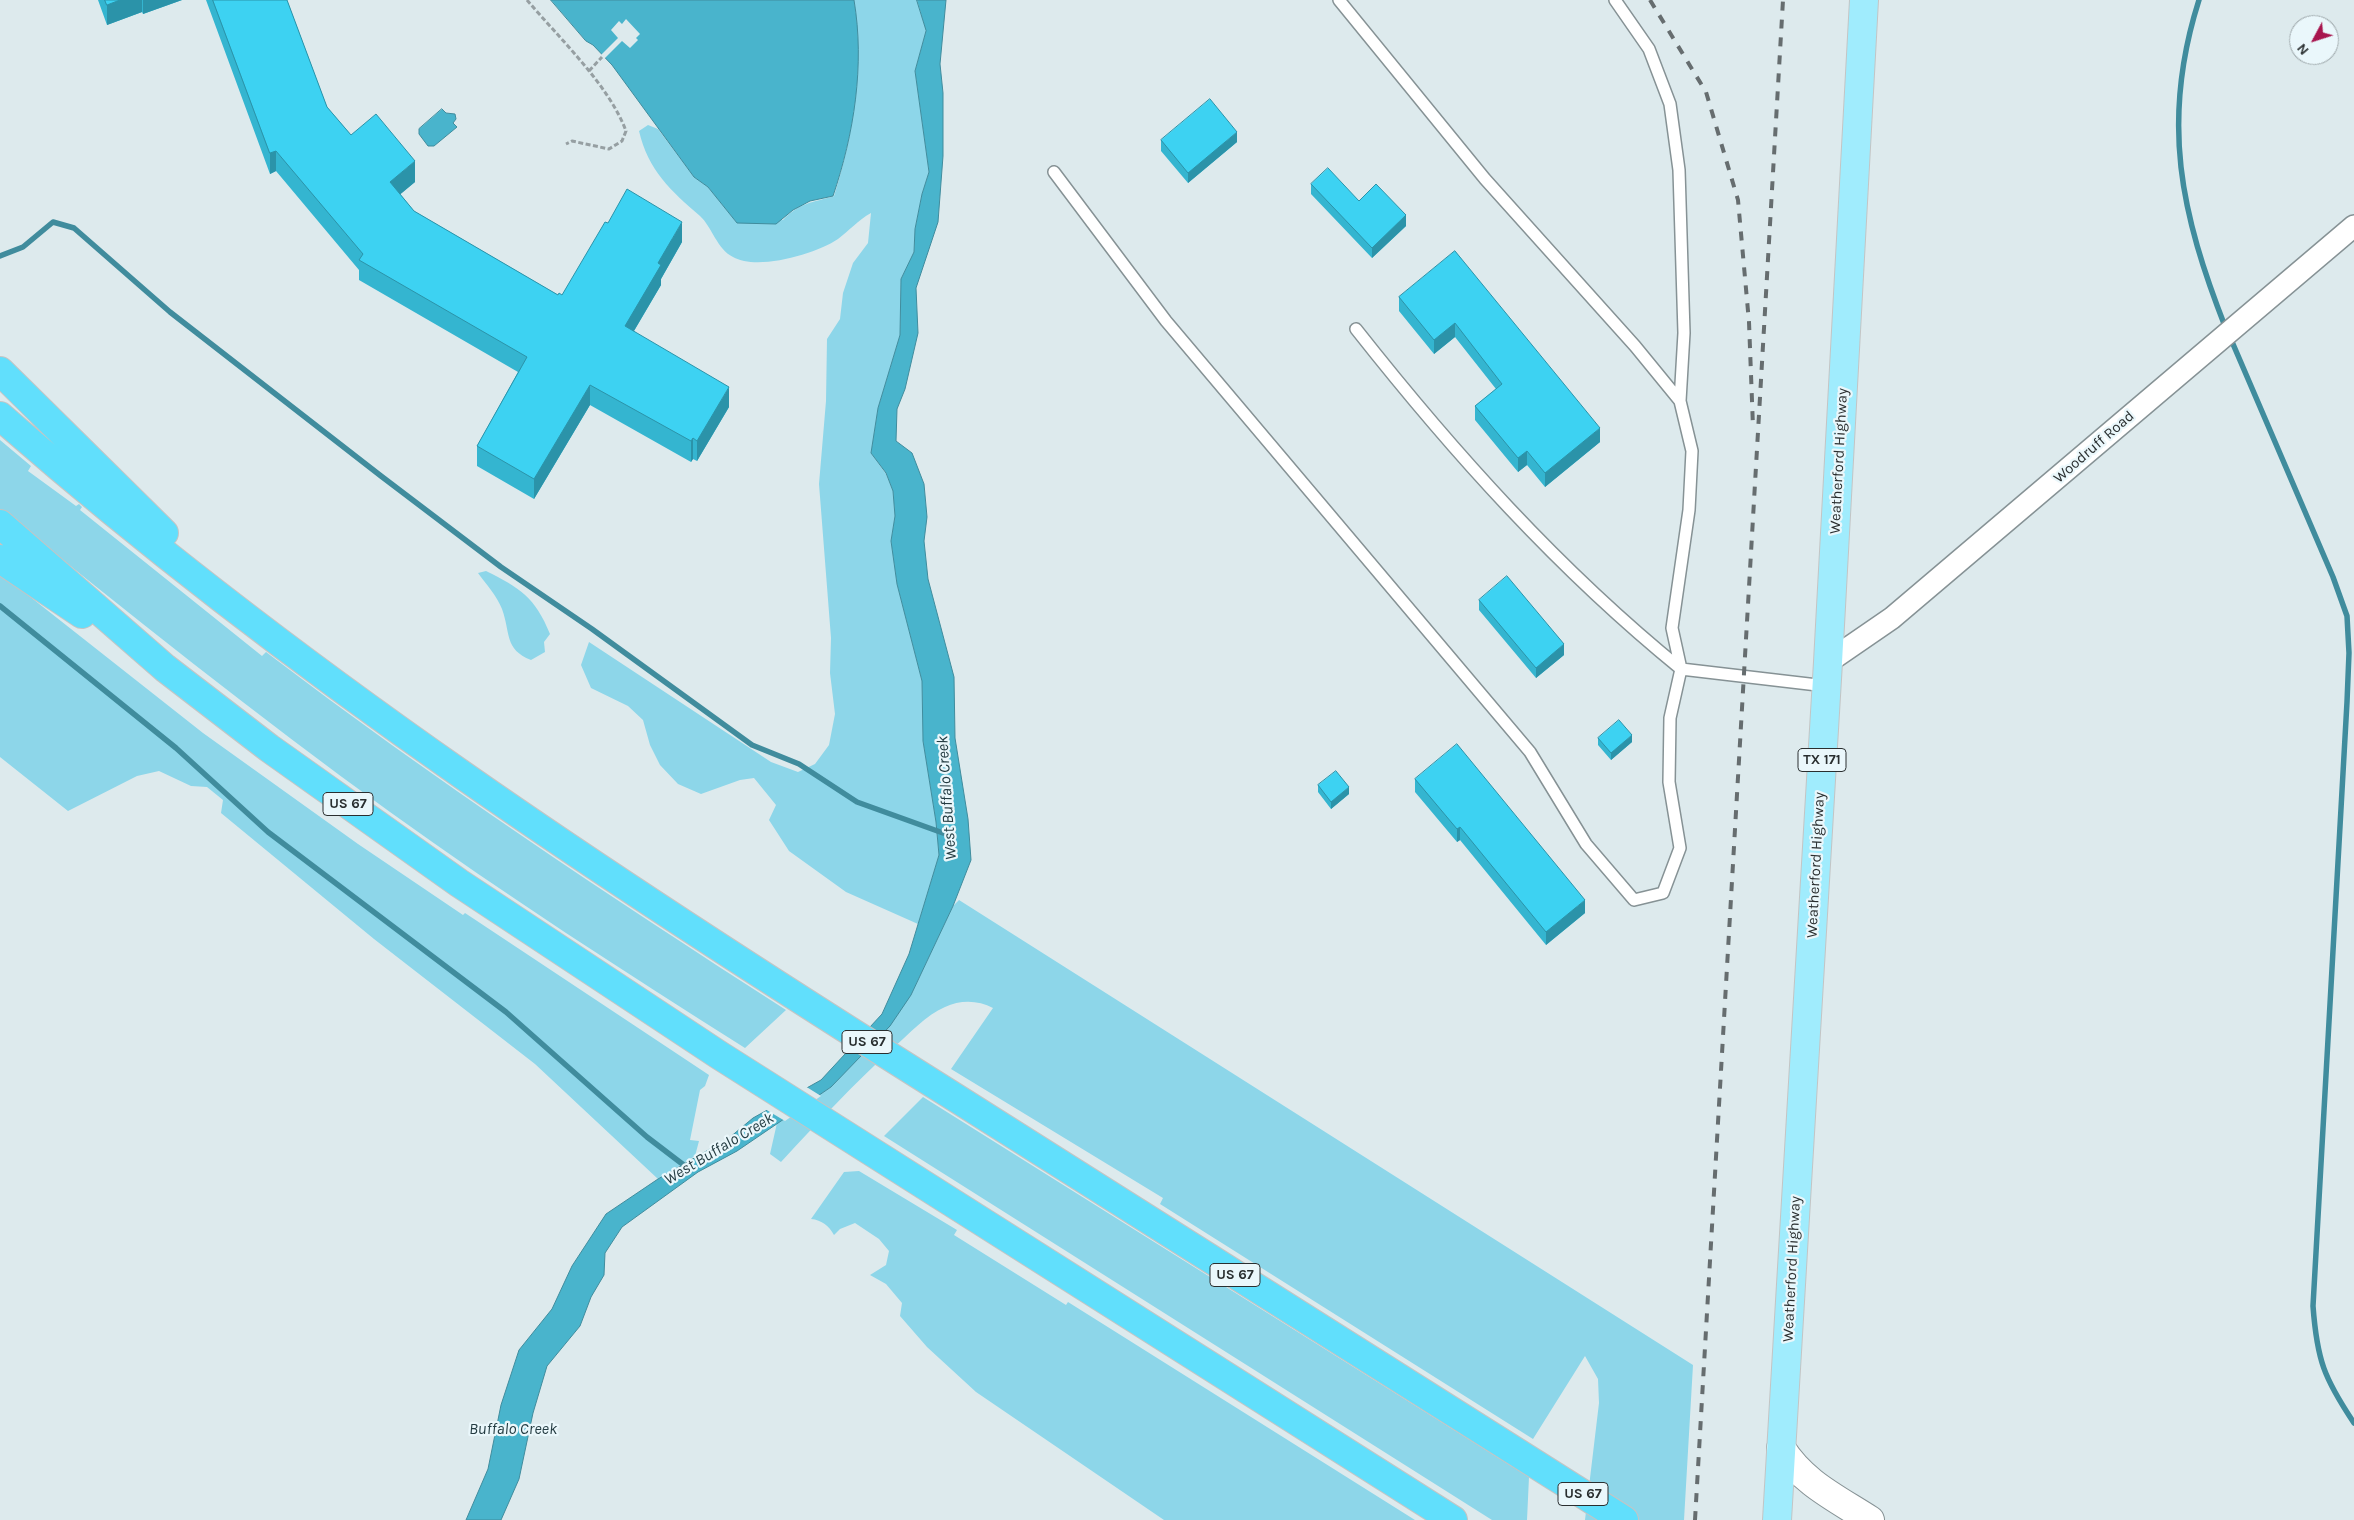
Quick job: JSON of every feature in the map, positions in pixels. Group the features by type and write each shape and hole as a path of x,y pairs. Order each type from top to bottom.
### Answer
{"highway":[{"path":"0,370 258,625"},
{"name":"US 67","path":"0,416 137,531 258,625 353,697 524,820 648,903 805,1004 1624,1520"},
{"name":"US 67","path":"0,524 165,668 269,748 459,884 719,1055 1453,1520"},
{"path":"0,559 165,668"}],"main road":[{"name":"Weatherford Highway","path":"1776,1520 1827,674 1864,0"},
{"path":"1781,1448 1792,1466 1808,1480 1870,1520"}],"street":[{"name":"Woodruff Road","path":"1827,674 2354,226"}],"lane":[{"path":"1339,0 1485,179 1635,346 1680,401"},
{"path":"1054,172 1166,321 1530,752 1586,844 1634,900 1663,893 1680,848 1669,782 1670,718 1681,669 1672,628 1689,510 1692,451 1680,401 1684,333 1679,170 1670,104 1649,49 1615,0"},
{"path":"1356,329 1416,406 1528,528 1627,625 1681,669 1827,674"}],"path":[{"path":"528,0 589,71 620,118 626,131 618,145 609,150 572,141 566,144"},
{"path":"589,71 602,57"}],"shaded area":[{"path":"854,0 917,0 926,31 915,71 929,172 922,194 915,229 914,252 901,279 900,335 878,408 871,453 886,474 893,491 895,516 891,541 897,584 922,681 923,741 936,822 939,855 918,924 846,892 789,851 769,820 776,805 754,778 740,780 701,794 678,784 660,765 650,745 643,720 628,706 591,688 581,665 589,642 771,762 798,772 815,764 829,745 835,714 830,673 831,638 819,484 826,401 827,339 840,319 843,293 853,263 868,243 871,213 838,239 816,250 786,259 756,262 744,261 733,257 723,249 700,216 679,198 662,179 648,157 639,131 648,125 658,129 694,177 708,187 737,223 783,220 801,206 834,196 847,148 855,99 858,49"},
{"path":"0,440 31,466 28,471 76,506 79,504 82,507 80,510 262,656 266,652 393,746 523,836 786,1010 745,1048 521,903 390,812 193,664 0,509"},
{"path":"486,571 517,589 532,602 550,634 544,642 545,652 531,660 522,656 512,646 500,604 478,573"},
{"path":"0,573 203,733 358,844 463,915 465,913 709,1075 705,1086 700,1090 690,1140 699,1141 695,1156 658,1179 535,1064 374,939 221,813 223,800 207,787 191,786 159,771 137,776 68,811 0,757"},
{"path":"959,900 1693,1365 1684,1520 1585,1520 1599,1403 1598,1379 1585,1356 1533,1439 1160,1204 1163,1198 951,1069 993,1008 987,1005 975,1002 957,1003 938,1010 924,1020 865,1075 781,1162 770,1154 777,1123 831,1087 911,995 953,906"},
{"path":"923,1097 1529,1477 1527,1520 1492,1520 884,1136"},
{"path":"859,1171 957,1230 954,1235 1066,1305 1068,1302 1415,1520 1164,1520 976,1392 927,1347 900,1316 902,1303 886,1284 870,1275 886,1265 889,1251 879,1239 855,1223 840,1229 834,1235 825,1224 811,1219 844,1172"}],"water":[{"path":"551,0 854,0 858,49 856,99 847,148 833,196 810,201 793,210 776,224 737,223 708,187 694,177 612,65 593,45 586,41"},
{"name":"Buffalo Creek","path":"917,0 946,0 940,64 943,93 943,156 938,222 916,288 918,333 905,389 897,409 896,441 912,453 924,484 927,517 924,541 928,579 954,677 955,738 968,819 971,860 953,906 911,995 890,1026 831,1087 737,1151 698,1172 622,1227 605,1253 604,1275 591,1297 580,1326 547,1366 533,1413 519,1479 501,1520 466,1520 488,1469 501,1405 519,1350 552,1309 572,1266 606,1214 658,1179 729,1138 753,1118 821,1080 882,1014 909,954 939,855 936,822 923,741 922,681 897,584 891,541 895,516 893,491 886,473 871,453 878,408 900,335 901,279 914,252 915,229 922,194 929,172 915,71 926,31"},
{"path":"442,109 446,113 455,114 456,119 453,123 457,127 434,146 428,146 419,134 419,129"}],"pier":[{"path":"626,19 640,34 636,38 638,40 630,48 622,41 604,59 601,55 618,38 611,30 619,21 622,24"},
{"path":"805,1086 821,1096 785,1121 765,1109"}],"building":[{"path":"105,0 120,0 107,5"},
{"path":"213,0 287,0 327,107 351,135 376,114 415,161 390,182 414,211 558,295 559,293 562,295 605,222 608,223 627,189 682,222 658,263 661,265 625,326 729,387 697,441 693,438 691,441 590,385 534,479 477,446 527,357 359,260 363,254 276,151 270,153"},
{"path":"1210,99 1237,132 1188,173 1161,140"},
{"path":"1328,168 1359,201 1376,184 1406,215 1372,248 1311,184"},
{"path":"1455,251 1600,428 1545,473 1527,451 1518,458 1475,406 1502,384 1455,323 1434,340 1399,297"},
{"path":"1507,576 1564,644 1536,668 1479,600"},
{"path":"1619,720 1632,735 1611,753 1598,738"},
{"path":"1457,744 1585,900 1546,932 1460,827 1457,829 1415,779"},
{"path":"1336,771 1349,787 1331,802 1318,785"}],"waterway":[{"path":"2199,0 2187,44 2180,87 2181,167 2187,207 2197,246 2226,329"},
{"name":"West Buffalo Creek","path":"0,256 23,247 53,222 74,228 170,312 381,476 501,567 592,629 752,745 799,764 857,802 943,833"},
{"path":"2230,337 2333,577 2347,616 2349,653 2347,702 2313,1306 2317,1341 2324,1368 2354,1423"},
{"name":"West Buffalo Creek","path":"0,606 176,748 268,832 506,1012 647,1137 685,1166"}],"railway":[{"path":"1650,0 1706,92 1738,200 1749,322 1753,427"},
{"path":"1695,1520 1783,0"}]}
